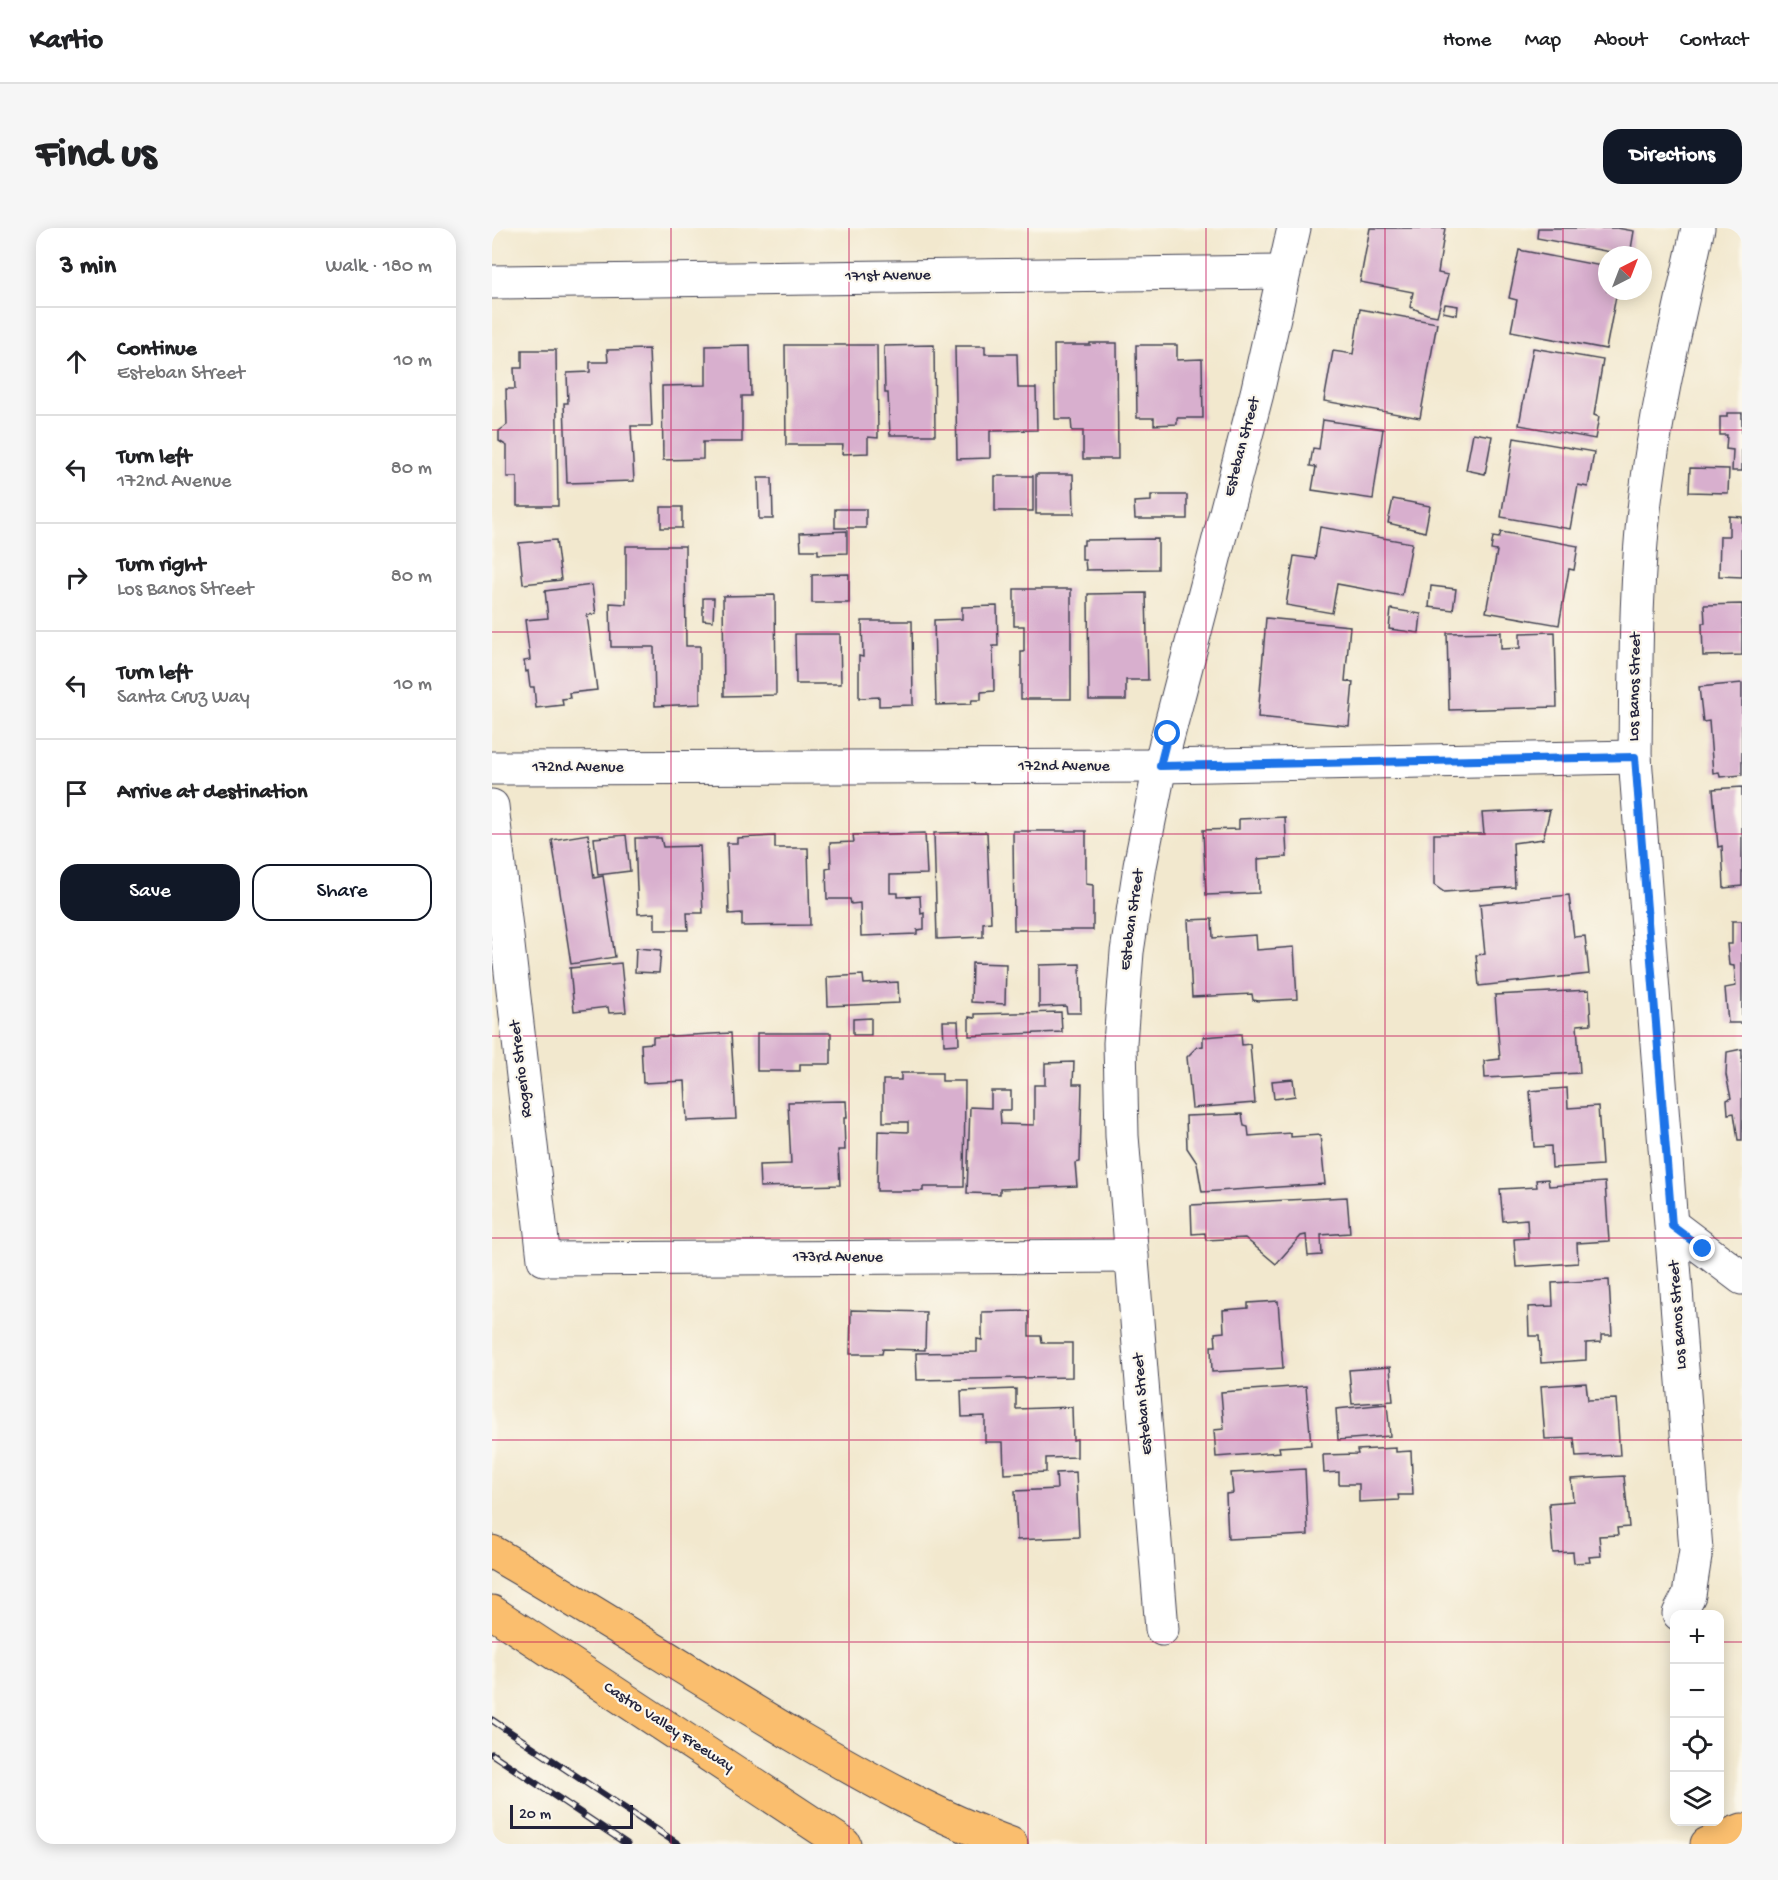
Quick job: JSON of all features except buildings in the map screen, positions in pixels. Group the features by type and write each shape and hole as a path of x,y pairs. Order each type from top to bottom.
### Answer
{"highway":[{"path":"492,1552 568,1596 743,1705 856,1770 944,1816 1011,1844"},
{"name":"Castro Valley Freeway","path":"492,1612 844,1844"},
{"path":"1707,1844 1742,1830"}],"street":[{"name":"Esteban Street","path":"1162,1629 1122,1136 1120,1043 1127,952 1140,866 1160,766 1257,393 1294,228"},
{"name":"Los Banos Street","path":"1681,1610 1689,1595 1696,1550 1635,757 1639,588 1645,502 1658,411 1698,228"},
{"name":"171st Avenue","path":"492,282 1283,272"},
{"name":"172nd Avenue","path":"492,768 1160,766 1635,757"},
{"name":"Rogerio Street","path":"492,806 544,1259"},
{"path":"1672,1226 1742,1278"},
{"name":"173rd Avenue","path":"544,1259 1132,1256"}],"railway":[{"path":"492,1720 678,1844"},
{"path":"492,1754 627,1844"}],"route":[{"path":"1168,734 1160,766 1635,757 1672,1226 1703,1249"}]}
